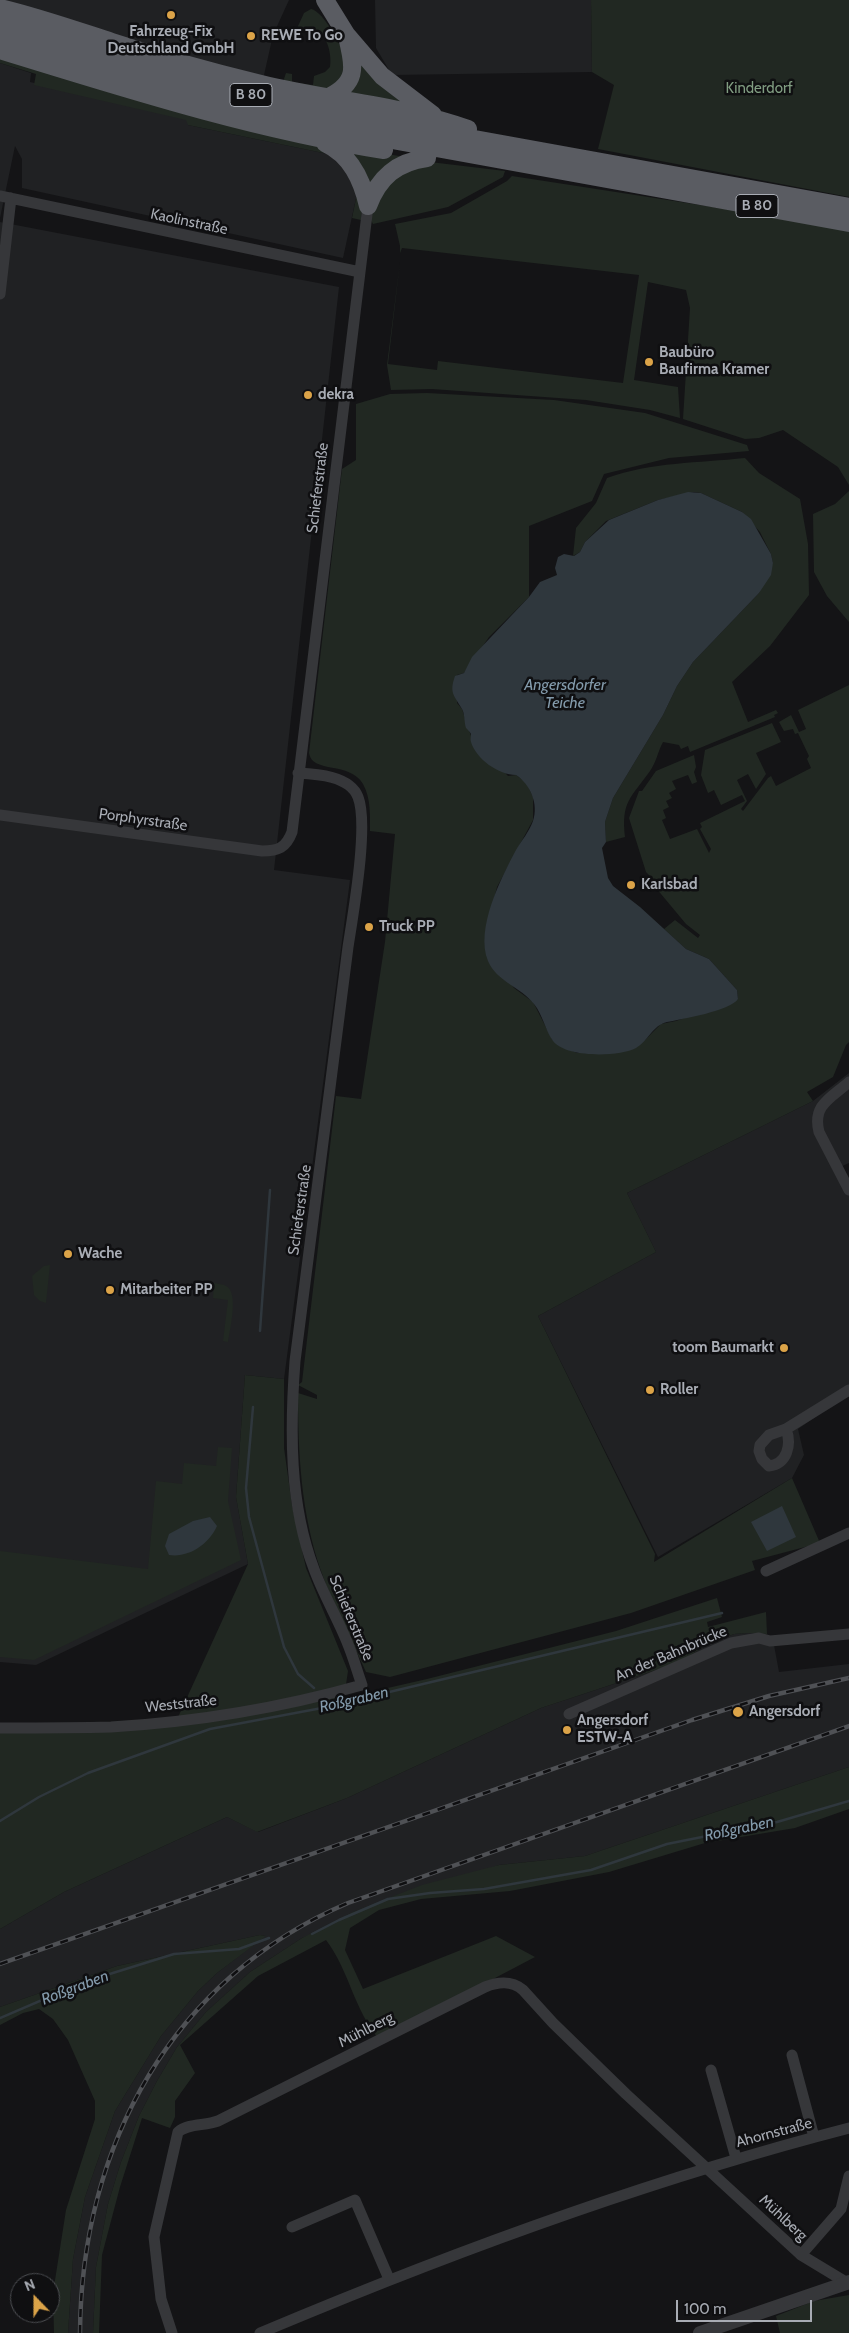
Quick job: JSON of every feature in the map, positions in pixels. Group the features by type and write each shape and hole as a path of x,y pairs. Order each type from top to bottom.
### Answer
{"highway":[{"path":"325,0 346,34 382,76 438,118"},
{"path":"0,8 34,16 111,42 204,68 325,98 438,118 528,149"},
{"name":"B 80","path":"0,20 205,83 298,107 849,207"},
{"path":"325,98 341,92 348,84 352,74 353,62 346,34"},
{"name":"B 80","path":"0,37 193,96 293,122 849,223"},
{"path":"0,50 166,101 257,126 318,140 428,158 503,161"},
{"path":"318,140 334,148 351,164 361,182 368,206"},
{"path":"368,206 376,188 392,170 407,162 428,158"}],"street":[{"name":"Kaolinstraße","path":"0,294 6,197 360,272"},
{"name":"Schieferstraße","path":"281,848 288,842 292,832 368,206"},
{"name":"Schieferstraße","path":"298,773 332,777 348,785 358,795 362,808 356,888 295,1361 292,1404 293,1466 302,1522 314,1568 348,1643 362,1685"},
{"name":"Porphyrstraße","path":"0,815 262,851 281,848"},
{"path":"849,1082 817,1113 817,1122 819,1132 849,1190"},
{"path":"786,1429 849,1390"},
{"path":"766,1571 849,1533"},
{"name":"An der Bahnbrücke","path":"569,1714 732,1643 759,1638 770,1641 849,1634"},
{"name":"Weststraße","path":"0,1728 111,1727 180,1721 295,1702 362,1685"},
{"name":"Mühlberg","path":"172,2333 160,2299 154,2237 178,2132 187,2127 210,2125 495,1983 511,1983 523,1990 553,2023 801,2255 848,2283"},
{"path":"792,2055 814,2137"},
{"path":"711,2070 736,2158"},
{"name":"Ahornstraße","path":"706,2167 849,2128"},
{"path":"260,2333 389,2278 471,2247 706,2167"},
{"path":"801,2255 845,2212 849,2176"},
{"path":"292,2227 355,2200 389,2278"},
{"path":"700,2333 848,2283"}],"shaded area":[{"path":"0,0 289,0 273,35 262,84"},
{"path":"375,0 591,0 592,72 392,75 376,48"},
{"path":"0,63 31,73 30,82 189,118 188,125 333,155 341,162 358,189 343,258 22,188 22,159 15,146 0,218"},
{"path":"0,222 339,287 274,870 350,880 284,1379 245,1375 236,1497 248,1564 36,1665 0,1662"},
{"path":"849,1073 849,1163 838,1168 849,1191 849,1394 798,1429 804,1455 792,1478 658,1557 538,1316 656,1252 627,1193 813,1101"},
{"path":"734,1634 766,1635 774,1645 779,1672 849,1664 849,1767 585,1856 499,1865 302,1938 250,1972 206,2012 177,2047 139,2116 121,2162 108,2204 96,2267 93,2333 68,2333 73,2259 85,2197 115,2111 161,2036 198,1991 217,1973 265,1936 260,1935 117,1966 0,2007 0,1929 64,1892 227,1817 258,1832 347,1798 541,1708 680,1662 708,1644"}],"green space":[{"name":"Kinderdorf","path":"591,0 849,0 849,197 598,149 614,85 592,72"},
{"path":"311,9 316,11 327,24 338,41 348,64 334,91 282,85 286,73 292,74 292,82 313,85 314,76 325,72 330,67 328,46 320,33 304,30 301,38 293,37 304,13"},
{"path":"352,49 420,111 343,94"},
{"path":"0,53 200,116 312,142 324,147 344,162 352,172 361,194 361,220 352,218 358,189 353,178 333,155 188,125 186,120 34,85 36,74 0,63"},
{"path":"340,146 405,157 372,188"},
{"path":"430,162 505,171 503,177 448,207 373,224 371,220 373,205 385,181"},
{"path":"512,176 791,219 849,231 849,485 838,467 783,430 759,438 745,439 683,419 690,308 686,290 648,282 634,380 678,387 680,418 650,410 586,400 432,389 391,390 387,365 400,262 388,364 437,370 438,361 623,383 639,275 402,248 400,253 395,224 451,213 507,181"},
{"path":"427,393 554,400 645,413 747,445 749,451 669,458 604,474 592,501 529,526 529,597 489,637 464,673 457,675 457,703 462,709 471,736 508,776 516,775 526,782 533,797 533,820 497,887 486,932 485,947 514,988 533,1002 552,1039 558,1045 577,1053 609,1052 645,1040 661,1024 676,1021 738,999 737,990 709,959 686,949 664,929 675,920 698,938 700,935 686,924 656,888 654,880 646,872 629,818 639,791 642,791 656,771 694,755 696,767 694,772 697,782 692,784 688,775 672,781 676,789 669,793 672,798 666,801 669,807 663,810 666,818 662,820 670,839 697,829 709,853 711,849 700,829 702,827 700,823 745,801 742,795 721,805 714,790 708,793 701,775 705,750 772,723 781,742 756,753 766,774 756,789 748,774 737,780 747,801 741,809 743,811 771,776 776,786 811,768 807,759 809,756 798,733 795,734 793,729 784,731 779,722 791,715 799,732 806,729 798,710 849,685 849,1042 833,1077 807,1092 813,1101 627,1193 656,1252 538,1316 655,1554 654,1562 792,1478 820,1543 752,1561 755,1570 631,1613 390,1677 366,1672 326,1584 314,1549 302,1483 298,1393 317,1399 317,1395 298,1385 302,1382 336,1096 361,1099 385,942 395,834 370,831 370,807 366,789 357,777 350,772 317,763 309,753 342,469 356,460 356,404 390,394"},
{"path":"745,458 759,473 800,499 808,544 809,595 770,646 732,682 748,722 776,710 778,713 774,715 775,717 690,752 688,746 681,749 679,745 663,742 652,768 626,807 625,837 606,842 605,822 613,798 663,715 677,686 693,662 759,593 773,563 771,554 760,532 742,512 701,493 694,492 658,500 606,521 585,542 580,552 573,556 576,528 596,503 607,478 658,466"},
{"path":"849,491 849,622 827,596 814,572 813,514 835,504"},
{"path":"50,1265 46,1303 40,1301 34,1295 32,1276 44,1266"},
{"path":"214,1283 226,1286 232,1295 233,1311 228,1342 223,1341 228,1300 213,1298"},
{"path":"245,1375 284,1379 284,1448 292,1505 306,1568 348,1671 344,1698 616,1631 717,1598 722,1617 707,1622 708,1627 766,1612 767,1634 734,1634 708,1644 680,1662 541,1708 347,1798 257,1832 227,1817 64,1892 0,1929 0,1733 174,1726 248,1564 236,1497"},
{"path":"218,1447 232,1448 228,1501 241,1560 34,1660 0,1657 0,1551 148,1569 156,1481 182,1484 184,1463 216,1466"},
{"path":"849,1767 849,1809 795,1828 705,1843 609,1872 510,1891 421,1899 379,1910 350,1928 345,1950 363,1989 496,1936 535,1957 379,2039 363,2016 340,1964 326,1940 258,1976 180,2045 195,2073 175,2101 175,2117 170,2128 142,2118 120,2187 102,2255 99,2333 93,2333 96,2267 108,2204 121,2162 139,2116 177,2047 206,2012 250,1972 302,1938 353,1912 422,1885 499,1865 585,1856"},
{"path":"260,1935 266,1936 217,1973 198,1991 161,2036 115,2111 85,2197 73,2259 68,2333 54,2333 54,2323 60,2323 60,2273 56,2273 66,2210 95,2119 95,2101 68,2040 53,2019 39,2009 23,2013 0,2025 0,2007 117,1966"},
{"path":"849,2295 849,2333 780,2333 776,2316 814,2301"}],"water":[{"name":"Angersdorfer Teiche","path":"688,492 701,493 742,512 751,519 771,554 773,563 771,575 759,593 693,662 677,686 663,715 613,798 605,822 606,842 602,848 608,878 613,886 640,907 686,949 709,959 737,990 738,999 716,1011 662,1024 640,1045 628,1051 593,1054 569,1051 553,1041 540,1013 529,998 497,974 488,961 485,948 487,919 497,889 510,861 533,821 535,808 532,795 521,779 516,775 502,772 489,765 478,754 471,741 471,734 466,728 463,711 453,694 452,686 455,676 464,673 472,657 529,597 540,582 557,575 555,568 558,557 564,554 574,556 580,552 585,542 609,520 658,500"},
{"path":"782,1506 796,1537 767,1551 751,1522"},
{"path":"210,1517 217,1526 204,1544 191,1552 169,1555 165,1546 169,1534 193,1521"}],"waterway":[{"path":"260,1331 270,1190"},
{"path":"253,1407 246,1488 249,1517 284,1647 298,1674 314,1688"},
{"name":"Roßgraben","path":"0,1821 39,1797 88,1773 210,1729 322,1708 722,1613"},
{"name":"Roßgraben","path":"312,1934 388,1899 430,1893 484,1889 591,1870 667,1844 777,1822 849,1801"},
{"name":"Roßgraben","path":"0,2018 84,1982 174,1954 239,1949 269,1938"}],"railway":[{"path":"0,1964 692,1720 769,1696 849,1678"},
{"path":"80,2333 85,2264 98,2197 119,2135 148,2076 186,2023 232,1976 286,1935 348,1903 849,1726"}],"place":[{"name":"Fahrzeug-Fix Deutschland GmbH","path":"171,15"},
{"name":"REWE To Go","path":"251,36"},
{"name":"Baubüro Baufirma Kramer","path":"649,362"},
{"name":"dekra","path":"308,395"},
{"name":"Karlsbad","path":"631,885"},
{"name":"Truck PP","path":"369,927"},
{"name":"Wache","path":"68,1254"},
{"name":"Mitarbeiter PP","path":"110,1290"},
{"name":"toom Baumarkt","path":"784,1348"},
{"name":"Roller","path":"650,1390"},
{"name":"Angersdorf","path":"738,1712"},
{"name":"Angersdorf ESTW-A","path":"567,1730"}]}
